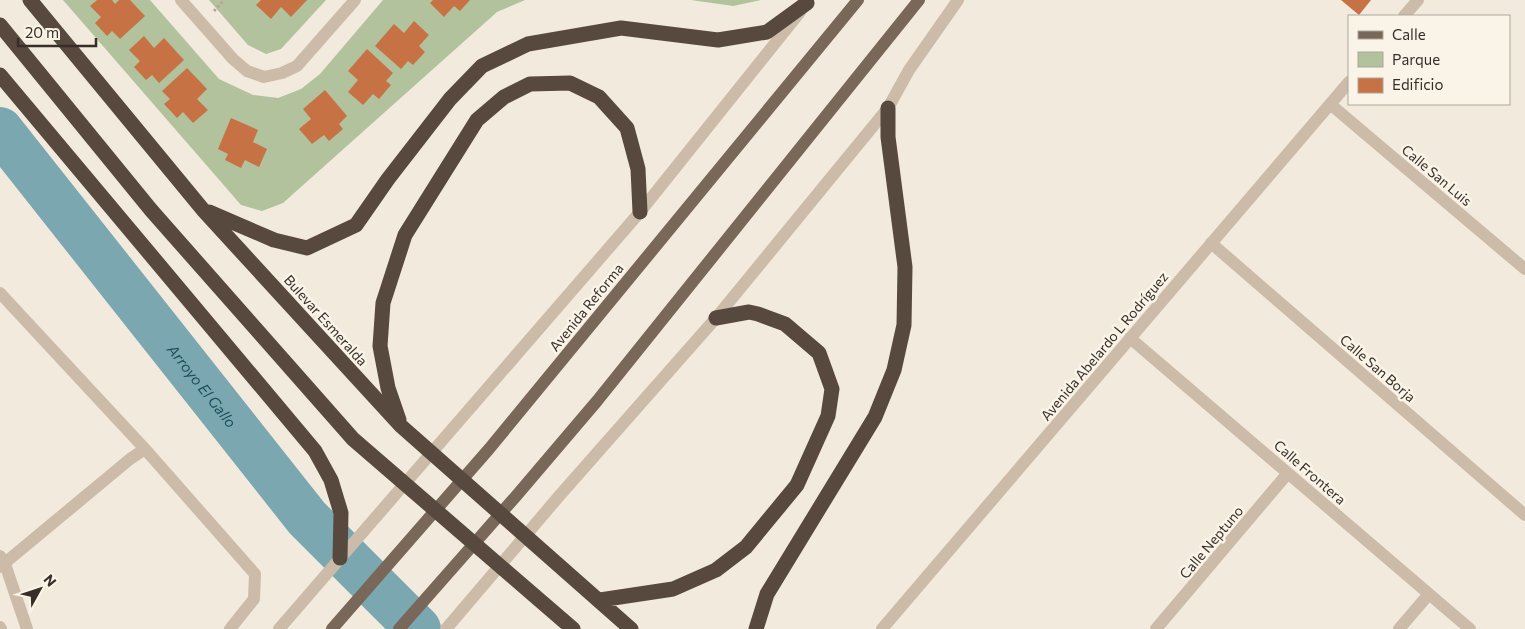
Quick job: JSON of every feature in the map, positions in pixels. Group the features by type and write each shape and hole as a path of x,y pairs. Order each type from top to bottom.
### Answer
{"highway":[{"name":"Bulevar Esmeralda","path":"30,0 204,211 401,426 631,629"},
{"path":"204,211 274,240 308,248 356,225 388,179 450,99 482,66 528,44 621,28 718,40 767,32 809,2"},
{"path":"0,25 151,210 352,439 573,629"},
{"path":"0,75 315,450 331,480 341,513 340,558"},
{"path":"401,426 388,388 380,346 383,303 405,235 477,120 504,97 530,84 570,83 599,97 627,128 638,170 640,212"},
{"path":"756,629 767,594 875,418 894,370 904,325 905,267 888,137 888,108"},
{"path":"600,600 673,589 716,570 746,547 797,485 828,416 832,389 819,353 785,324 758,314 749,312 716,318"}],"main road":[{"name":"Avenida Reforma","path":"332,629 489,449 858,0"},
{"path":"400,629 597,401 919,0"}],"street":[{"path":"181,0 232,59 247,71 264,77 282,73 297,66 355,0"},
{"path":"446,629 560,495 716,318 888,108 909,70 958,0"},
{"path":"1405,15 1418,0"},
{"path":"279,629 640,212 809,2"},
{"name":"Avenida Abelardo L Rodríguez","path":"882,629 1348,83"},
{"name":"Calle San Luis","path":"1330,104 1525,269"},
{"name":"Calle San Borja","path":"1212,243 1525,515"},
{"path":"0,293 145,449 255,574 254,599 230,629"},
{"name":"Calle Frontera","path":"1130,338 1470,629"},
{"path":"27,629 2,563 130,459 145,449"},
{"name":"Calle Neptuno","path":"1156,629 1288,474"},
{"path":"1400,629 1429,594"}],"green space":[{"path":"63,0 150,0 219,79 253,95 278,98 301,89 320,74 383,0 525,0 497,12 283,203 262,211 241,205"},
{"path":"209,0 326,0 281,49 266,54 248,45"},
{"path":"691,0 761,0 733,6"}],"building":[{"path":"97,0 112,0 115,4 119,0 130,0 145,16 120,39 112,31 107,36 95,23 101,17 90,6"},
{"path":"261,0 307,0 291,17 281,7 271,19 256,5"},
{"path":"433,0 470,0 460,11 454,6 444,17 430,3"},
{"path":"1341,0 1371,0 1359,15"},
{"path":"414,21 429,35 419,46 425,52 413,65 408,61 401,69 375,46 394,24 404,33"},
{"path":"144,36 154,48 164,38 184,60 159,83 152,75 146,80 134,67 140,61 129,50"},
{"path":"367,49 393,73 386,81 391,85 379,99 373,94 363,105 348,92 358,80 348,71"},
{"path":"187,68 207,89 197,99 208,110 193,123 183,112 177,118 164,104 170,99 162,91"},
{"path":"325,90 347,116 339,124 343,129 329,141 324,135 312,144 299,129 311,119 303,109"},
{"path":"231,118 258,130 253,142 267,149 259,167 245,160 241,168 225,160 228,154 218,149"}],"waterway":[{"name":"Arroyo El Gallo","path":"0,130 307,518 418,629"}]}
